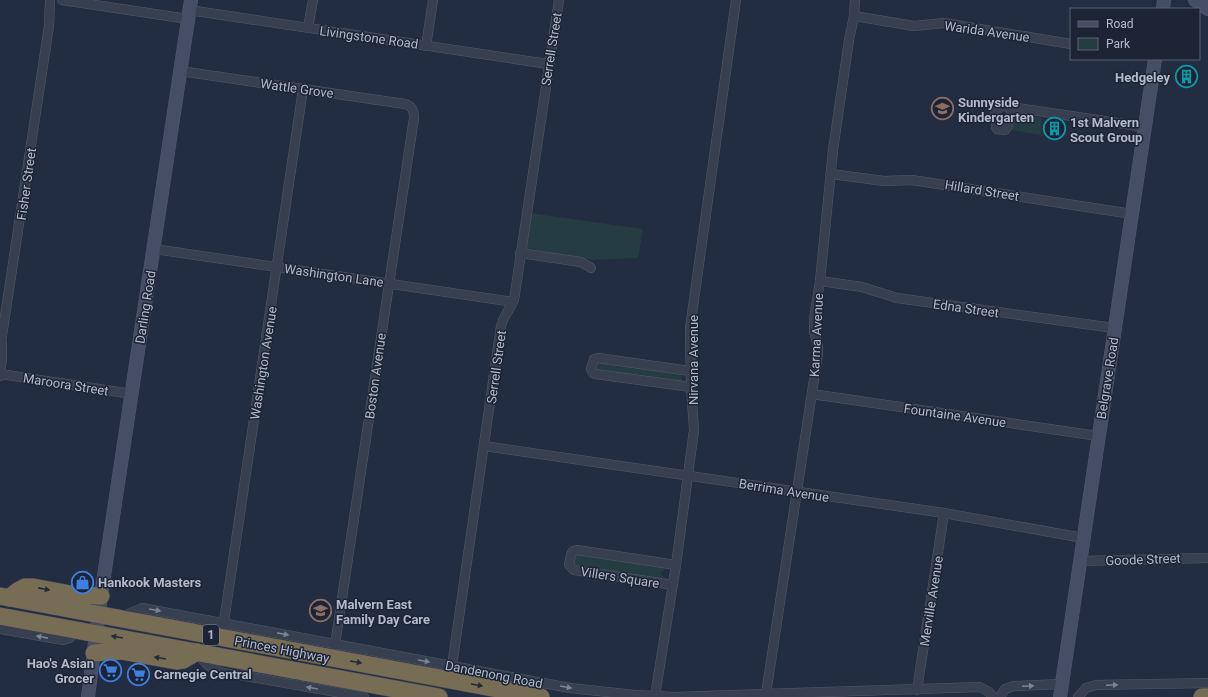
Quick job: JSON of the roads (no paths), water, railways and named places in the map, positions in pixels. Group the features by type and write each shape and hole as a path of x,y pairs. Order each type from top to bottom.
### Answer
{"highway":[{"path":"3,594 33,587 76,595 101,596"},
{"name":"Princes Highway","path":"3,594 118,618 222,630 398,663 541,697"},
{"name":"Princes Highway","path":"0,616 236,659 393,693 439,697"},
{"path":"94,653 121,651 176,661 183,660 197,652"},
{"path":"1202,697 1208,697"}],"street":[{"name":"Fisher Street","path":"0,374 1,345 49,26 50,0"},
{"name":"Fisher Street","path":"49,26 56,0"},
{"name":"Livingstone Road","path":"62,0 189,10 548,64"},
{"path":"308,28 313,0"},
{"path":"426,46 433,0"},
{"name":"Serrell Street","path":"452,666 502,323 513,302 548,64 559,0"},
{"name":"Nirvana Avenue","path":"655,696 676,565 694,430 690,371 690,328 736,0"},
{"name":"Karma Avenue","path":"766,694 812,394 818,346 814,332 814,319 820,281 833,150 849,40 854,16 855,0"},
{"path":"1195,0 1208,9"},
{"name":"Darling Road","path":"88,697 101,596 189,10"},
{"name":"Warida Avenue","path":"854,16 914,26 944,23 1070,44"},
{"name":"Belgrave Road","path":"1060,691 1155,60"},
{"name":"Wattle Grove","path":"180,71 405,104 412,108"},
{"name":"Washington Avenue","path":"222,630 303,89"},
{"name":"Boston Avenue","path":"335,645 414,118 412,108"},
{"path":"1015,108 1145,127"},
{"name":"Hillard Street","path":"831,174 884,181 912,180 1132,214"},
{"name":"Washington Lane","path":"154,249 513,302"},
{"path":"520,253 581,262 591,268"},
{"name":"Edna Street","path":"820,281 862,287 897,298 1114,328"},
{"path":"690,371 598,358 594,359 591,369 593,373 596,374 691,387"},
{"name":"Maroora Street","path":"0,374 132,394"},
{"name":"Fountaine Avenue","path":"812,394 1098,436"},
{"name":"Berrima Avenue","path":"484,446 944,513 1083,538"},
{"name":"Merville Avenue","path":"917,690 944,513"},
{"name":"Villers Square","path":"673,585 574,570 569,565 573,551 577,550 676,565"},
{"name":"Goode Street","path":"1079,561 1208,556"},
{"path":"0,629 63,640 70,638 77,630"},
{"name":"Dandenong Road","path":"222,630 335,645 398,663 452,666 570,688 635,696 766,694 980,687 989,692 993,697"},
{"path":"197,652 205,664 215,671 228,675 364,697"},
{"path":"215,671 230,666 236,659"},
{"path":"393,693 398,663"},
{"path":"1078,697 1086,688 1096,685 1208,683"},
{"path":"1000,697 1005,689 1014,686 1060,691"}],"place":[{"name":"Hedgeley","path":"1186,77"},
{"name":"Sunnyside Kindergarten","path":"943,109"},
{"name":"1st Malvern Scout Group","path":"1054,129"},
{"name":"Hankook Masters","path":"82,582"},
{"name":"Malvern East Family Day Care","path":"320,611"},
{"name":"Hao's Asian Grocer","path":"110,670"},
{"name":"Carnegie Central","path":"138,674"}]}
